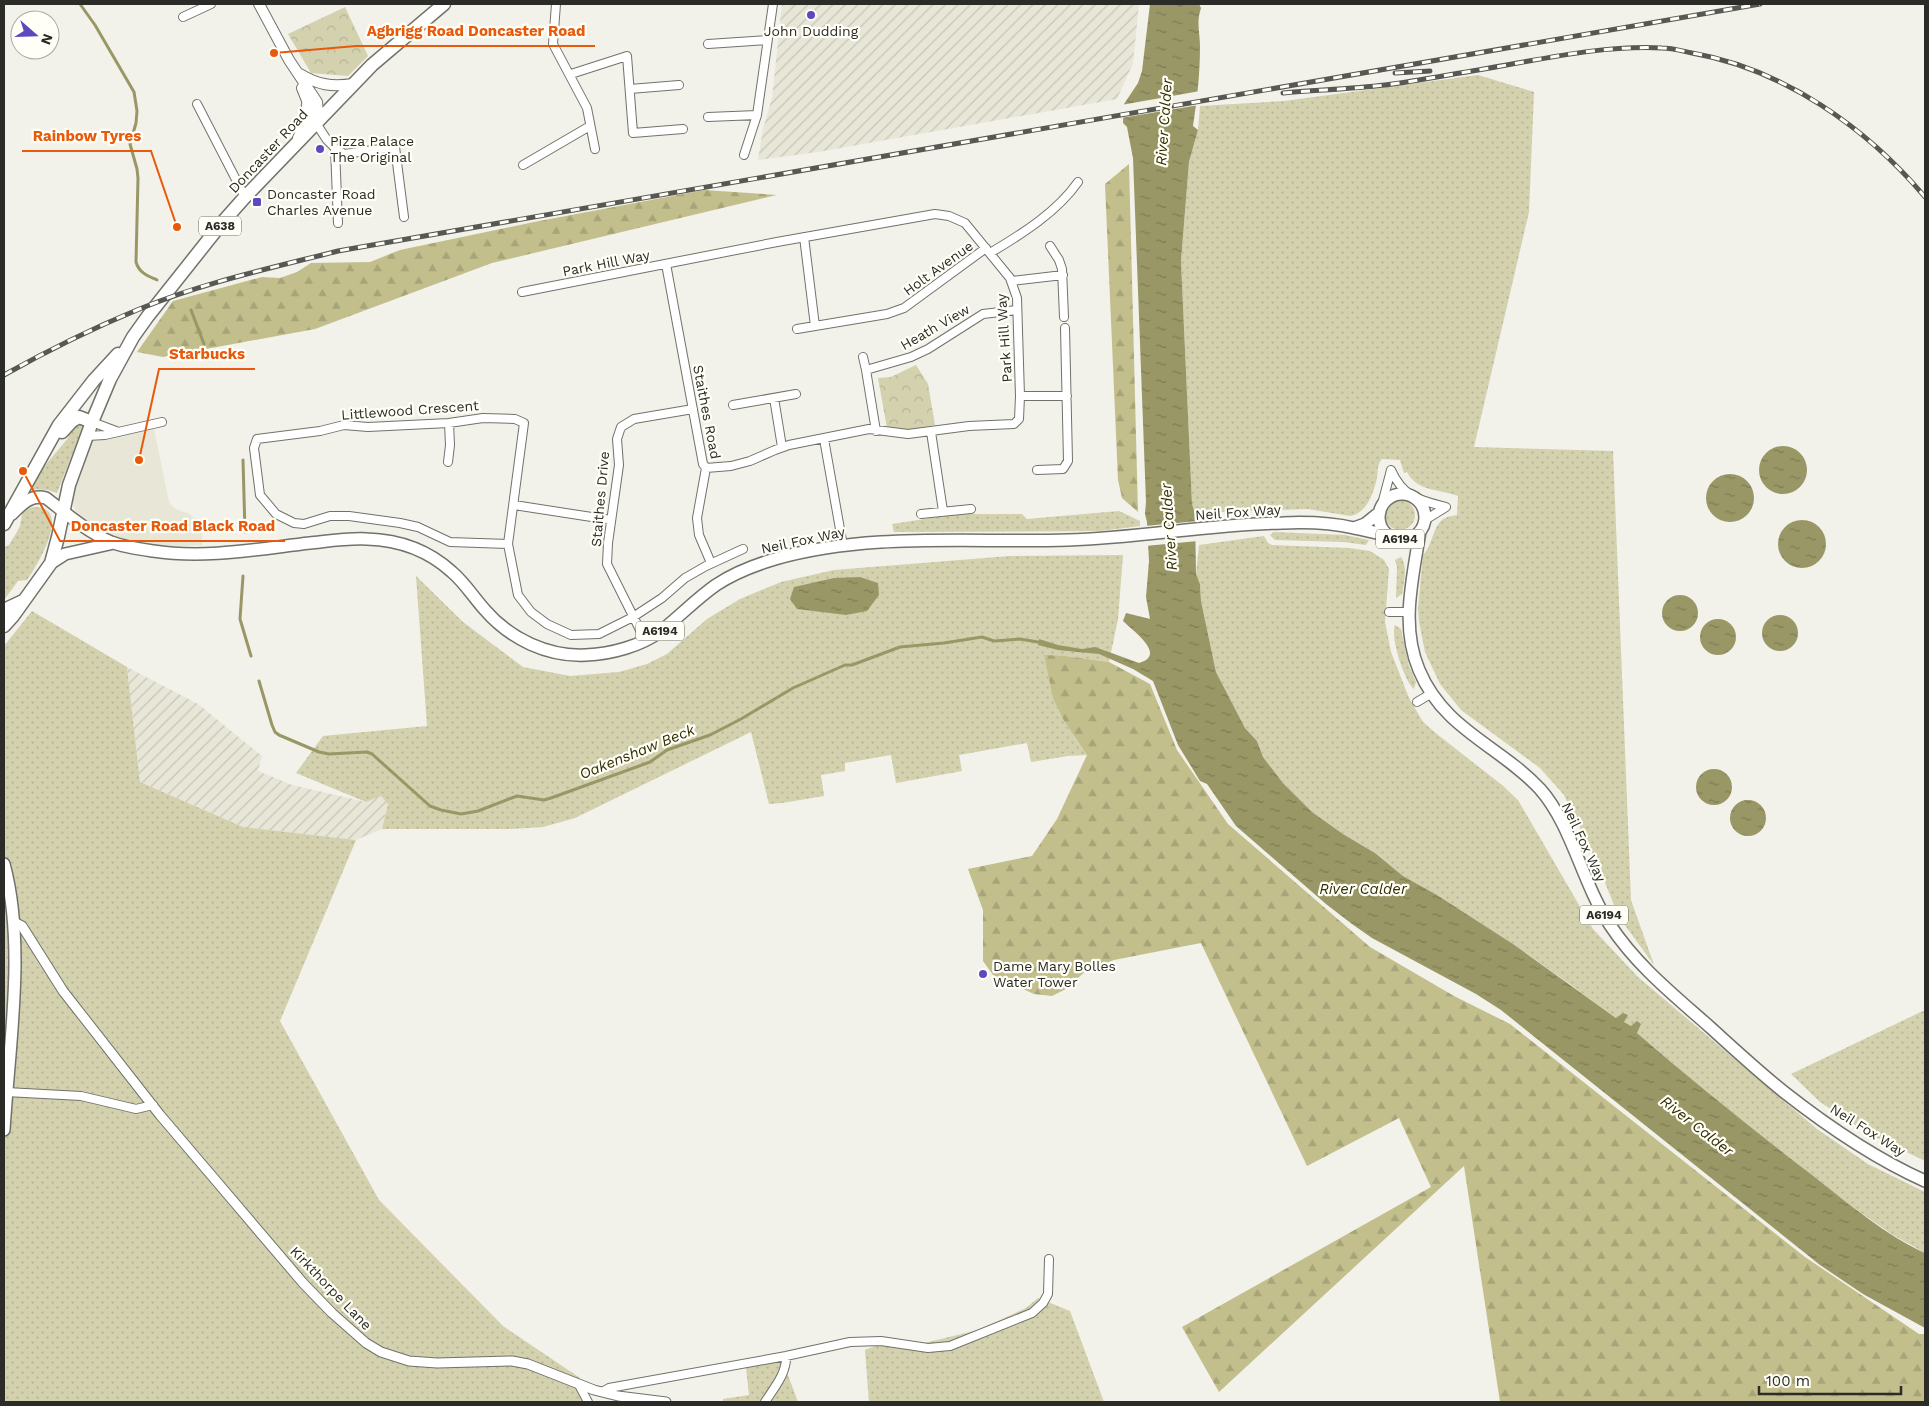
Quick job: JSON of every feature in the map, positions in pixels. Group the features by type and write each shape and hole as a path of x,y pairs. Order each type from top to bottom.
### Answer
{"highway":[{"name":"Doncaster Road","path":"5,521 42,454 69,412 94,380 133,337 221,224 372,65 444,4"},
{"name":"Doncaster Road","path":"4,626 51,563 69,485 110,379 133,337"},
{"path":"42,454 72,421 79,417 92,422"},
{"name":"A638","path":"4,610 23,601"}],"main road":[{"path":"259,4 295,70 317,102 316,123"},
{"path":"295,70 314,82 324,85 354,84"},
{"path":"295,70 316,123"},
{"path":"294,146 305,123 307,101"},
{"name":"A6194","path":"1389,536 1380,523 1381,510 1385,502 1397,495 1412,496 1422,506 1425,520"},
{"name":"Neil Fox Way","path":"5,521 23,504 33,497 39,496 46,498 82,527 114,543 173,554 233,552 363,538 386,540 408,545 450,570 498,624 518,638 542,649 571,655 597,654 645,640 658,633 720,582 750,567 804,552 843,546 901,541 1109,538 1282,522 1354,528 1401,540"},
{"name":"A6194","path":"1354,528 1365,524 1381,510"},
{"name":"Neil Fox Way","path":"1425,520 1420,531 1415,564 1409,612 1409,632 1413,654 1419,669 1441,707 1541,790 1558,814 1591,893 1608,922 1638,962 1782,1091 1842,1134 1902,1170 1925,1181"},
{"name":"A6194","path":"1415,564 1401,540 1412,538 1420,531"},
{"name":"Neil Fox Way","path":"51,563 65,554 114,543"},
{"path":"4,864 9,883 14,922 14,984 4,1130"}],"street":[{"path":"183,17 211,4"},
{"path":"556,4 553,44 571,74 587,108 595,149"},
{"path":"744,155 757,115 773,4"},
{"path":"708,44 767,40"},
{"path":"571,74 627,56 633,134 683,129"},
{"path":"630,90 679,85"},
{"path":"197,104 245,198"},
{"path":"708,117 757,115"},
{"path":"316,123 335,148 344,154 394,146 404,217"},
{"path":"523,166 590,126"},
{"path":"335,148 338,223"},
{"name":"Holt Avenue","path":"797,329 887,314 904,308 1045,215 1065,199 1078,182"},
{"name":"Park Hill Way","path":"522,292 935,214 949,216 965,223 1011,281 1017,310 1020,396 1019,419 1011,425 968,426 908,434 869,429 782,448 732,466 706,468"},
{"path":"804,238 815,326"},
{"path":"1050,246 1059,260 1063,275 1064,316"},
{"name":"Staithes Road","path":"666,264 694,410 702,464 706,468 697,518 699,536 711,564"},
{"path":"1011,281 1063,275"},
{"name":"Heath View","path":"866,370 892,364 928,349 983,314 1017,310"},
{"path":"1037,470 1063,469 1068,461 1065,328"},
{"path":"863,357 876,431"},
{"path":"733,405 796,394"},
{"path":"1020,396 1067,396"},
{"path":"774,398 782,448"},
{"name":"Staithes Drive","path":"645,640 607,564 608,543 618,472 617,439 622,427 634,419 694,410"},
{"name":"Littlewood Crescent","path":"508,544 450,542 418,527 400,522 348,516 330,516 304,524 294,523 276,514 260,495 254,448 257,439 320,431 344,425 368,427 449,423 483,418 515,419 524,423 508,544 518,595 531,612 547,624 571,635 594,636 633,616 662,598 685,578 743,548"},
{"path":"92,422 116,431"},
{"path":"87,436 162,422"},
{"path":"448,462 450,445 449,423"},
{"path":"931,432 943,511"},
{"path":"824,439 843,546"},
{"path":"1381,510 1392,466 1396,482 1412,496 1455,507"},
{"path":"514,505 612,520"},
{"path":"1425,520 1446,506"},
{"path":"921,514 972,509"},
{"path":"1389,612 1409,612"},
{"path":"1417,702 1432,693"},
{"name":"Kirkthorpe Lane","path":"14,922 22,926 63,992 153,1105 304,1283 332,1313 366,1344 381,1352 409,1361 437,1363 512,1360 528,1364 579,1385 602,1392 666,1402"},
{"path":"6,1092 81,1096 136,1109 153,1105"},
{"path":"602,1392 609,1388 786,1356 850,1342 881,1341 917,1347 950,1346 1032,1313 1043,1303 1048,1294 1048,1259"},
{"path":"765,1402 784,1371 786,1356"},
{"path":"579,1385 588,1402 593,1402"}],"shaded area":[{"path":"782,4 1139,4 1133,63 1117,99 818,152 758,160 763,129 772,98"},
{"path":"154,429 169,502 178,510 190,514 197,522 202,529 202,545 164,547 126,540 88,526 76,512 73,503 73,489 90,441"},
{"path":"127,667 198,704 262,756 258,771 292,785 366,802 381,796 388,803 382,829 356,840 243,827 140,782"}],"green space":[{"path":"345,7 368,56 348,76 311,73 288,34"},
{"path":"1478,75 1534,92 1529,212 1474,447 1613,451 1631,900 1654,965 1619,917 1597,863 1564,795 1540,768 1461,710 1440,684 1425,652 1418,609 1423,555 1429,546 1437,525 1447,517 1457,515 1458,496 1423,487 1411,478 1407,472 1404,473 1400,460 1382,459 1378,465 1377,478 1368,502 1361,511 1350,516 1308,509 1195,513 1192,504 1181,261 1189,162 1198,130 1200,106 1284,101"},
{"path":"1129,164 1138,512 1122,498 1118,480 1105,184"},
{"path":"704,190 777,195 492,263 315,329 163,357 137,352 173,301 262,277 280,278 297,272 311,263 370,262 400,250 534,222"},
{"path":"916,365 928,384 935,425 904,432 887,428 878,378 891,377"},
{"path":"78,422 84,424 57,493 48,490 31,489 32,481 69,437 67,433"},
{"path":"1400,500 1411,504 1415,515 1411,526 1400,530 1389,526 1385,515 1389,504"},
{"path":"33,507 45,509 51,516 52,526 49,538 27,580 18,581 4,600 4,547 9,545 20,526 24,512"},
{"path":"1119,511 1140,521 1140,526 1100,531 894,532 892,524 957,514 1022,514 1027,519"},
{"path":"1274,532 1345,535 1369,540 1366,545 1344,542 1275,540 1270,535"},
{"path":"1264,536 1268,543 1272,545 1349,548 1370,551 1384,560 1389,569 1385,622 1391,652 1409,698 1423,722 1518,800 1593,929 1638,977 1817,1129 1868,1164 1925,1192 1925,1253 1893,1235 1841,1199 1714,1098 1637,1033 1513,944 1437,895 1403,876 1375,853 1343,834 1312,812 1283,783 1263,757 1257,741 1245,728 1216,672 1201,601 1200,584 1196,574 1199,545"},
{"path":"1123,555 1118,619 1109,662 1066,656 1044,656 1064,721 1087,755 1031,762 1027,743 959,755 962,771 896,783 891,755 845,763 845,771 821,775 824,796 769,804 751,732 575,818 543,827 512,829 382,829 388,804 381,796 366,802 296,773 323,736 427,726 416,576 463,622 523,667 570,676 619,672 647,664 667,654 707,619 740,599 781,582 834,570 1010,556"},
{"path":"1401,557 1405,570 1404,580 1402,594 1396,598 1397,567 1395,560"},
{"path":"32,611 127,667 140,782 243,827 356,840 280,1021 379,1200 503,1326 580,1378 587,1402 4,1402 4,646"},
{"path":"1395,625 1401,629 1409,666 1416,682 1414,689 1402,668 1396,648 1394,639"},
{"path":"1044,655 1109,662 1150,684 1177,750 1228,824 1370,947 1454,996 1510,1024 1805,1257 1919,1334 1925,1334 1925,1402 1500,1402 1464,1166 1219,1392 1182,1327 1431,1187 1399,1118 1307,1166 1201,943 1114,960 1087,970 1064,990 1052,996 1034,994 993,975 983,961 983,910 968,869 1032,856 1057,819 1087,755 1064,721 1053,698"},
{"path":"1925,1010 1925,1161 1867,1133 1820,1102 1791,1074"},
{"path":"1038,1298 1070,1311 1104,1402 869,1402 865,1350 892,1339 924,1343 978,1330 1026,1308"},
{"path":"782,1359 798,1402 723,1402 723,1399 749,1395 746,1367"}],"water":[{"name":"River Calder","path":"1150,4 1199,4 1201,8 1198,23 1200,47 1199,77 1193,126 1198,130 1189,162 1181,261 1192,504 1195,513 1196,574 1200,584 1201,601 1216,672 1245,728 1257,741 1263,757 1283,783 1312,812 1343,834 1375,853 1403,876 1437,895 1513,944 1616,1018 1623,1013 1628,1015 1624,1022 1631,1026 1637,1021 1641,1024 1637,1033 1723,1105 1867,1218 1896,1238 1925,1253 1925,1328 1863,1294 1820,1265 1501,1010 1476,994 1372,938 1326,904 1236,826 1207,784 1200,781 1178,745 1153,681 1133,669 1099,654 1058,650 1038,645 1039,639 1058,645 1082,649 1095,647 1139,663 1147,659 1150,654 1145,642 1123,621 1126,613 1150,619 1146,597 1149,561 1145,514 1133,158 1127,127 1123,123 1124,104 1138,83 1142,71"},
{"path":"1783,446 1792,448 1800,453 1805,461 1807,470 1805,479 1800,487 1792,492 1783,494 1774,492 1766,487 1761,479 1759,470 1761,461 1766,453 1774,448"},
{"path":"1730,474 1739,476 1747,481 1752,489 1754,498 1752,507 1747,515 1739,520 1730,522 1721,520 1713,515 1708,507 1706,498 1708,489 1713,481 1721,476"},
{"path":"1802,520 1811,522 1819,527 1824,535 1826,544 1824,553 1819,561 1811,566 1802,568 1793,566 1785,561 1780,553 1778,544 1780,535 1785,527 1793,522"},
{"path":"860,577 878,583 879,595 867,611 846,615 797,609 790,599 794,587 834,578"},
{"path":"1680,595 1687,596 1693,600 1697,606 1697,620 1693,626 1687,630 1680,631 1673,630 1667,626 1663,620 1662,613 1663,606 1667,600 1673,596"},
{"path":"1780,615 1787,616 1793,620 1797,626 1797,640 1793,646 1787,650 1780,651 1773,650 1767,646 1763,640 1762,633 1763,626 1767,620 1773,616"},
{"path":"1718,619 1725,620 1731,624 1735,630 1735,644 1731,650 1725,654 1718,655 1711,654 1705,650 1701,644 1700,637 1701,630 1705,624 1711,620"},
{"path":"1714,769 1721,770 1727,774 1731,780 1731,794 1727,800 1721,804 1714,805 1707,804 1701,800 1697,794 1696,787 1697,780 1701,774 1707,770"},
{"path":"1748,800 1755,801 1761,805 1765,811 1765,825 1761,831 1755,835 1748,836 1741,835 1735,831 1731,825 1730,818 1731,811 1735,805 1741,801"}],"pier":[{"path":"1200,91 1199,105 1121,118 1121,105"},
{"path":"1198,521 1198,541 1145,546 1145,526"}],"waterway":[{"name":"Oakenshaw Beck","path":"80,4 95,25 134,92 137,111 136,123 130,144 138,178 136,262 142,271 157,280"},
{"name":"Oakenshaw Beck","path":"191,310 204,344"},
{"name":"Oakenshaw Beck","path":"243,460 245,532"},
{"name":"Oakenshaw Beck","path":"243,576 240,619 251,656"},
{"name":"Oakenshaw Beck","path":"259,681 272,725 275,732 279,735 319,752 329,754 367,752 372,754 430,806 461,814 478,811 517,796 544,800 650,762 667,750 710,735 741,719 793,688 845,665 852,665 900,647 982,637 994,641 1020,639 1038,642"}],"railway":[{"path":"4,375 86,333 161,300 236,277 338,251 1760,4"},
{"path":"1283,93 1385,85 1593,51 1639,48 1673,49 1726,61 1758,72 1790,87 1849,125 1902,171 1925,197"},
{"path":"1395,73 1430,71"}],"place":[{"name":"John Dudding","path":"811,15"},
{"name":"Agbrigg Road Doncaster Road","path":"274,53"},
{"name":"Pizza Palace The Original","path":"320,149"},
{"name":"Doncaster Road Charles Avenue","path":"257,202"},
{"name":"Rainbow Tyres","path":"177,227"},
{"name":"Starbucks","path":"139,460"},
{"name":"Doncaster Road Black Road","path":"23,471"},
{"name":"Dame Mary Bolles Water Tower","path":"983,974"}]}
